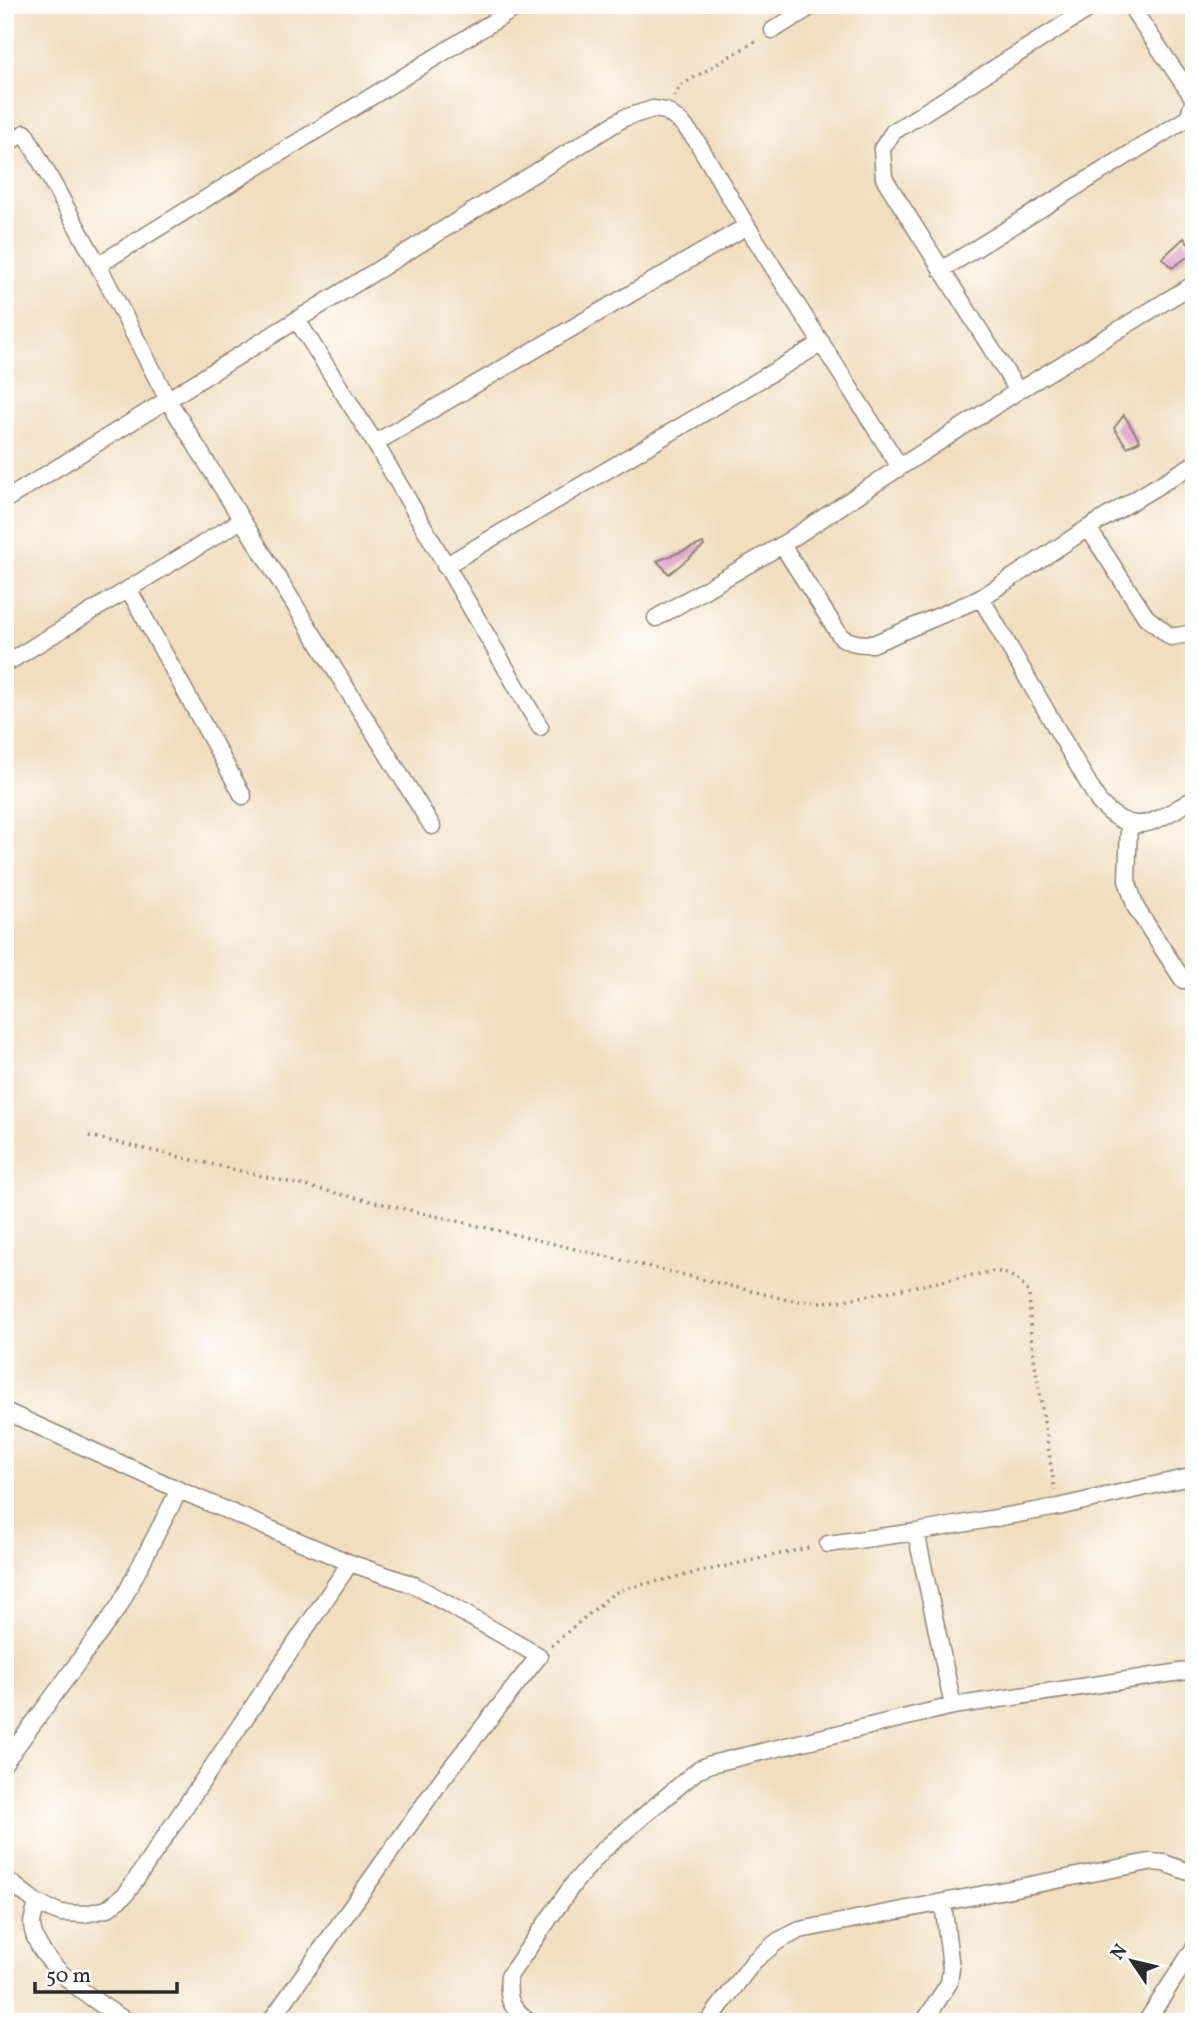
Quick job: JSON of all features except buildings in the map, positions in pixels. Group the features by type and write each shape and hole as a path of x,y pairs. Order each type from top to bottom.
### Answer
{"street":[{"path":"98,265 520,5"},
{"path":"773,30 814,5"},
{"path":"1018,391 884,178 882,149 893,132 1095,5"},
{"path":"941,270 1188,118 1194,100 1132,7 1127,5"},
{"path":"5,500 624,118 653,109 666,111 682,123 696,140 747,226 900,467"},
{"path":"5,144 25,133 168,400 432,826"},
{"path":"375,443 747,226"},
{"path":"656,618 782,544 1018,391 1194,284"},
{"path":"297,320 375,443 540,727"},
{"path":"445,566 822,344"},
{"path":"782,544 841,637 860,645 873,644 981,598 1088,528 1194,464"},
{"path":"5,664 242,520"},
{"path":"1088,528 1146,617 1171,637 1194,633"},
{"path":"129,590 243,796"},
{"path":"981,598 1099,802 1107,811 1129,825 1146,824 1194,799"},
{"path":"1129,825 1127,880 1136,908 1182,980 1194,974"},
{"path":"5,1411 179,1490 350,1563 414,1585 539,1656 442,1779 270,2022"},
{"path":"828,1544 916,1532 1058,1507 1194,1476"},
{"path":"5,1762 120,1605 179,1490"},
{"path":"916,1532 953,1706"},
{"path":"5,1878 37,1903 61,1913 85,1914 107,1909 126,1894 350,1563"},
{"path":"529,2022 512,2008 508,1991 509,1976 574,1883 602,1852 699,1769 953,1706 1194,1670"},
{"path":"708,2022 754,1961 778,1941 800,1930 1149,1861 1164,1863 1194,1874"},
{"path":"924,2022 949,1983 951,1968 943,1902"},
{"path":"37,1903 32,1925 40,1949 67,1980 128,2022"},
{"path":"1146,2022 1194,1948"}],"path":[{"path":"666,111 680,86 773,30"},
{"path":"89,1136 789,1300 839,1301 995,1271 1008,1273 1029,1293 1031,1338 1058,1507"},
{"path":"539,1656 614,1593 626,1588 828,1544"}]}
